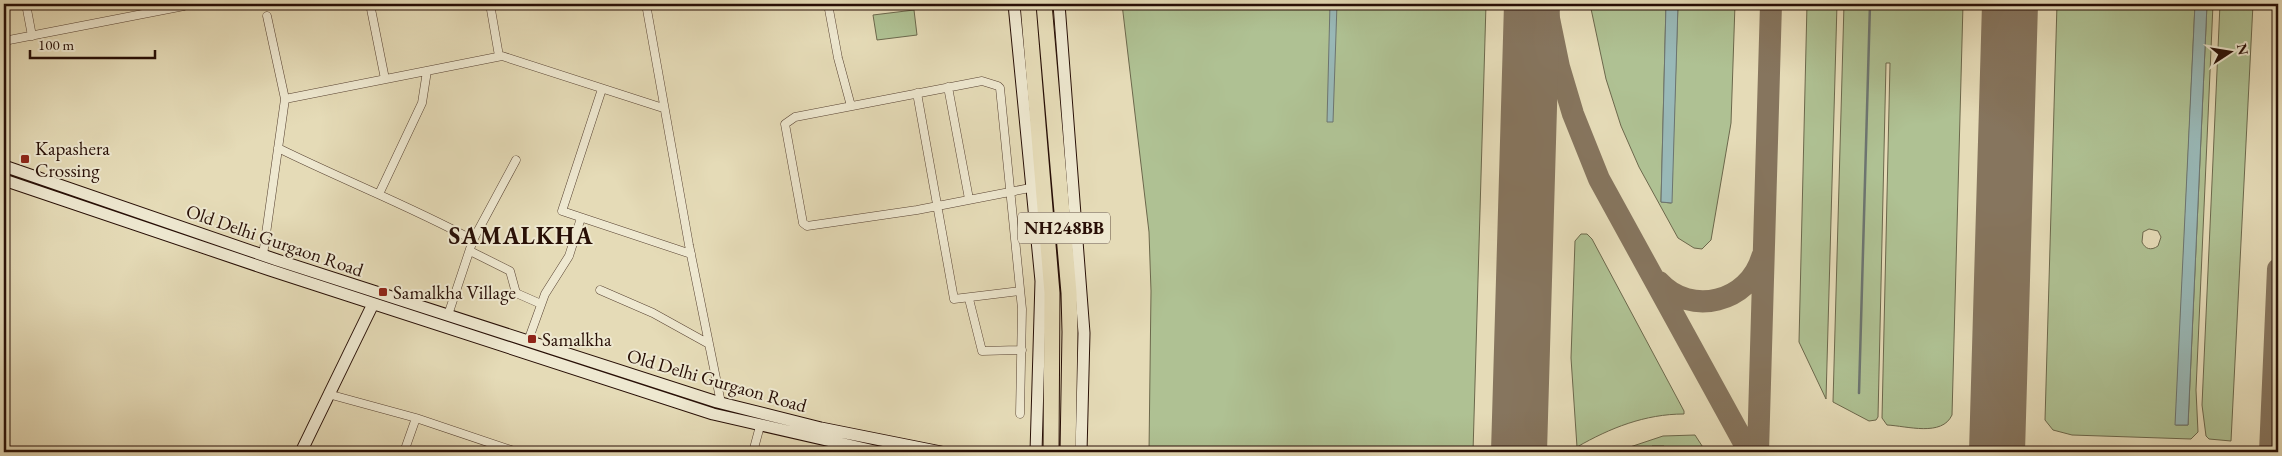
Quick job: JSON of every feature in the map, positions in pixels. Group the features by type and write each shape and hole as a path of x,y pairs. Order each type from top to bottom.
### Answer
{"highway":[{"name":"NH248BB","path":"1028,4 1038,187 1052,293 1050,452"},
{"name":"NH248BB","path":"1044,4 1060,184 1070,332 1068,452"}],"main road":[{"path":"1014,4 1038,187 1041,281 1036,452"},
{"path":"1058,4 1084,333 1081,452"},
{"name":"Old Delhi Gurgaon Road","path":"4,166 264,255 718,403 821,428 941,452"},
{"name":"Old Delhi Gurgaon Road","path":"4,180 373,304 713,414 879,452"},
{"path":"114,217 118,205"},
{"path":"301,452 373,304"},
{"path":"713,414 718,403"}],"street":[{"path":"26,4 32,36"},
{"path":"370,4 385,79"},
{"path":"490,4 499,56"},
{"path":"646,4 663,108 709,344 718,403"},
{"path":"828,4 838,58 851,106"},
{"path":"4,41 184,6"},
{"path":"264,255 285,99 267,16"},
{"path":"285,99 499,56 663,108"},
{"path":"379,194 422,103 426,71"},
{"path":"1020,414 1022,350 1020,291 1010,191 1000,88 995,83 986,81 948,87 795,117 785,124 804,225 813,226 938,206 1010,191 1060,184"},
{"path":"948,87 969,200"},
{"path":"602,89 562,209 581,218 691,254"},
{"path":"916,93 954,298 956,300 969,299 1020,291"},
{"path":"278,148 435,220 473,240"},
{"path":"448,315 473,240 516,160"},
{"path":"528,341 541,304 570,256 581,218"},
{"path":"470,251 510,271 516,293 541,304"},
{"path":"600,290 653,313 709,344"},
{"path":"969,299 982,351 1022,350"},
{"path":"328,394 416,418 517,452"},
{"path":"404,452 416,418"},
{"path":"753,452 760,426"}],"green space":[{"path":"1122,4 1486,4 1473,452 1149,452 1151,291 1149,232"},
{"path":"1590,4 1666,4 1661,202 1671,203 1678,4 1735,4 1731,123 1711,240 1702,249 1694,248 1678,238 1639,167 1621,126 1606,79"},
{"path":"1807,4 1837,4 1826,399 1799,342"},
{"path":"1844,4 1963,4 1952,415 1947,422 1932,428 1923,429 1887,425 1882,418 1890,63 1886,63 1878,417 1876,420 1869,421 1833,402"},
{"path":"2057,4 2195,4 2176,425 2188,425 2207,4 2213,4 2196,390 2198,432 2191,439 2072,435 2053,430 2045,420","holes":["2149,229 2158,231 2161,237 2158,246 2151,249 2147,248 2142,242 2143,232"]},
{"path":"2220,4 2253,4 2231,441 2209,439 2206,436 2202,405"},
{"path":"914,10 917,35 877,40 873,15"},
{"path":"1581,234 1587,234 1592,239 1684,414 1655,416 1628,423 1577,447 1571,358 1575,241"},
{"path":"1695,435 1706,452 1664,452 1664,446 1652,446 1652,452 1615,452 1663,436"},
{"path":"1888,447 1939,449 1946,452 1866,452"}],"water":[{"path":"1330,4 1337,4 1333,122 1327,122"},
{"path":"1666,4 1678,4 1672,203 1661,202"},
{"path":"2195,4 2207,4 2188,425 2175,425"}],"waterway":[{"path":"1859,393 1870,4"}],"taxiway":[{"path":"1546,4 1559,67 1573,114 1599,179 1749,452"},
{"path":"1758,452 1771,4"},
{"path":"1659,282 1672,293 1687,299 1702,301 1718,299 1732,294 1745,285 1755,272 1762,257"},
{"path":"2270,452 2278,269"},
{"path":"1524,289 1526,372 1536,452"},
{"path":"2000,356 2008,452"}],"runway":[{"path":"1519,452 1532,4"},
{"path":"1997,452 2010,4"}],"tunnel":[{"path":"1076,394 1076,441"}],"place":[{"name":"Kapashera Crossing","path":"25,159"},
{"name":"Samalkha Village","path":"383,292"},
{"name":"Samalkha","path":"532,339"}],"district":[{"name":"SAMALKHA","path":"521,236"}]}
